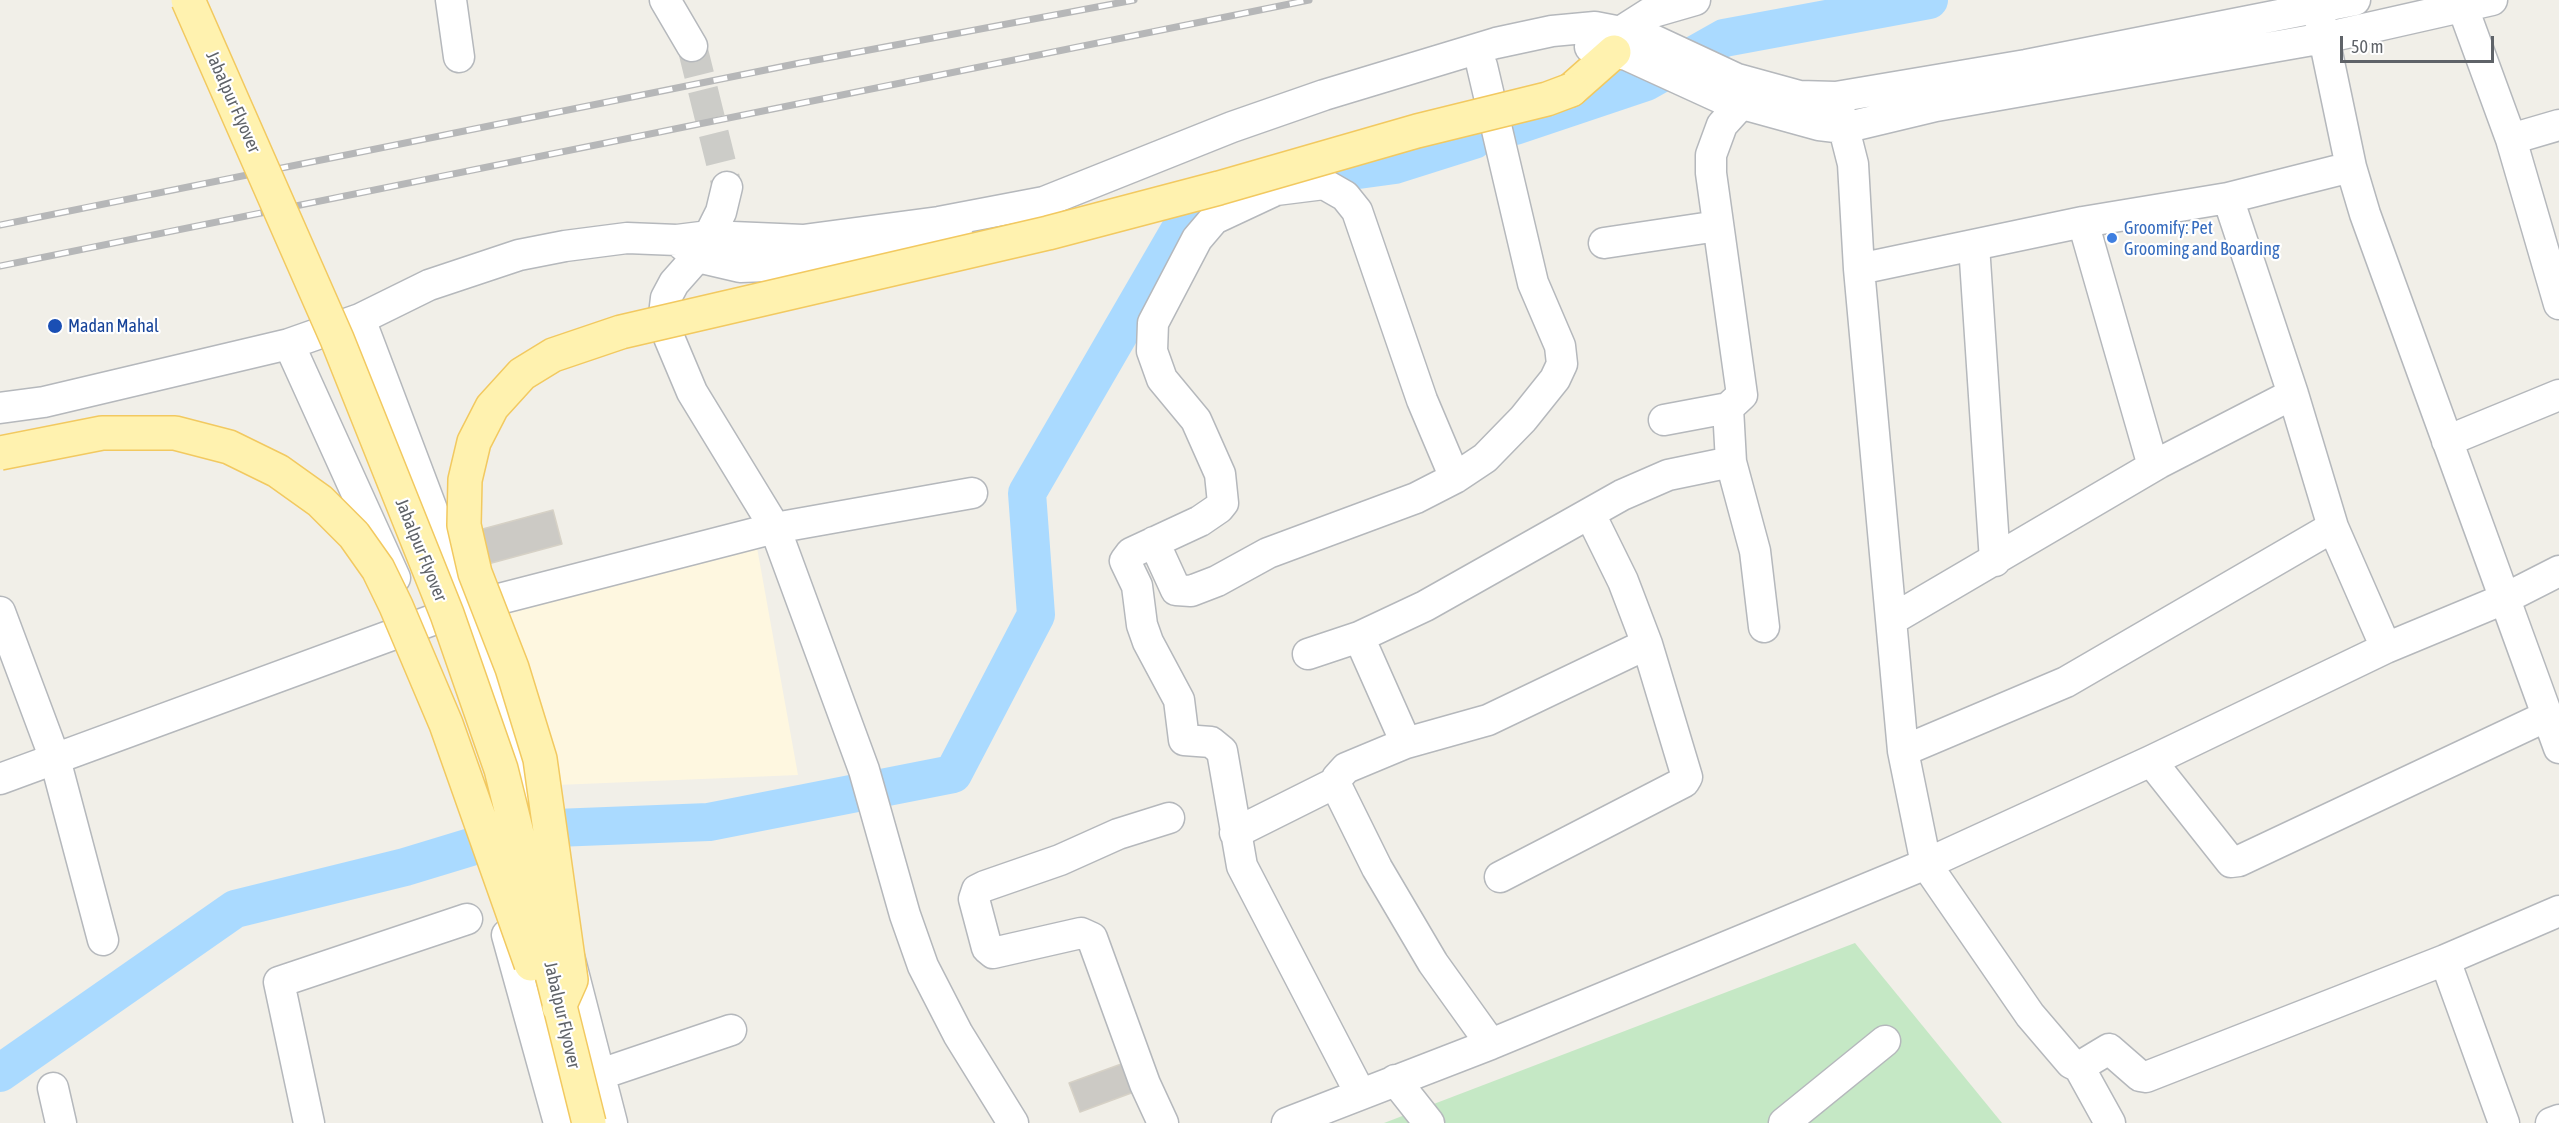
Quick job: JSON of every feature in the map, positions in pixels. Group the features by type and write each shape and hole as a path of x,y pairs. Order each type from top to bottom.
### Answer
{"main road":[{"name":"Jabalpur Flyover","path":"188,0 337,339 447,614 501,770 589,1123"},
{"path":"561,1012 571,980 540,759 512,668 476,573 464,525 465,480 474,442 492,407 522,374 553,355 621,332 1048,233 1219,188 1417,131 1546,99 1571,90 1621,45"},
{"path":"0,453 102,432 175,433 230,447 278,471 320,501 360,544 378,568 396,606 446,724 534,973 561,1012"}],"street":[{"path":"451,0 459,57"},
{"path":"695,244 740,267 795,265 1006,231 1051,220 1194,159 1374,97 1528,53 1621,45 1650,13 1695,0"},
{"path":"1733,94 1836,98 1890,90 2317,4 2355,0"},
{"path":"0,408 45,402 289,344 360,319 429,285 519,255 627,238 695,244 803,240 939,222 1044,202 1232,127 1486,46 1552,32 1595,27 1621,45 1733,94 1819,125 1844,128 1936,106 2324,38 2492,0"},
{"path":"2317,4 2351,167 2447,441 2559,748"},
{"path":"2463,8 2511,139 2559,304"},
{"path":"1154,542 1176,590 1191,591 1217,581 1268,553 1416,498 1455,478 1485,458 1524,419 1555,379 1562,364 1560,345 1533,283 1482,66"},
{"path":"1664,420 1728,408 1742,395 1718,226 1711,156 1733,94"},
{"path":"1836,98 1853,164 1859,269 1904,751 1926,864 2030,1015 2071,1063 2079,1067 2110,1123"},
{"path":"2511,139 2559,125"},
{"path":"1859,269 2083,222 2228,198 2351,167"},
{"path":"1360,1093 1242,866 1222,751 1211,742 1184,740 1179,700 1152,652 1142,626 1137,586 1125,561 1131,553 1200,521 1219,508 1224,492 1220,474 1196,420 1162,379 1152,351 1153,322 1197,239 1214,219 1276,190 1324,184 1345,196 1357,211 1422,400 1455,478"},
{"path":"727,187 721,212 695,244 666,298 664,315 668,335 692,393 775,528 864,770 905,915 923,966 958,1034 1013,1123"},
{"path":"2228,198 2293,394 2332,527 2386,648"},
{"path":"2083,222 2153,466"},
{"path":"1604,243 1718,226"},
{"path":"1974,245 1995,561"},
{"path":"360,319 468,607 533,816 612,1123"},
{"path":"289,344 417,624 479,831 559,1123"},
{"path":"1893,619 2153,466 2293,394"},
{"path":"2447,441 2559,395"},
{"path":"1728,408 1731,462 1755,551 1764,627"},
{"path":"1308,654 1359,637 1425,606 1622,495 1668,475 1731,462"},
{"path":"0,779 468,607 775,528 972,493"},
{"path":"1500,877 1684,782 1687,777 1647,644 1623,581 1590,514"},
{"path":"1904,751 2066,682 2332,527"},
{"path":"1287,1123 1491,1044 1926,864 2151,761 2386,648 2504,599 2559,572"},
{"path":"0,612 55,759 103,940"},
{"path":"1359,637 1406,742"},
{"path":"1235,833 1335,783 1346,768 1406,742 1488,720 1647,644"},
{"path":"2151,761 2231,862 2239,861 2547,716"},
{"path":"1335,783 1377,868 1428,954 1491,1044"},
{"path":"1163,1123 1145,1084 1092,938 1081,933 993,953 987,948 974,899 977,890 985,886 1060,860 1118,834 1169,818"},
{"path":"2079,1067 2109,1049 2140,1076 2146,1077 2445,960 2559,912"},
{"path":"309,1123 279,982 467,919"},
{"path":"2445,960 2504,1123"},
{"path":"598,1075 731,1030"},
{"path":"1784,1123 1885,1041"},
{"path":"1395,1080 1429,1123"},
{"path":"53,1088 62,1123"},
{"path":"2551,1123 2559,1120"}],"shaded area":[{"path":"756,542 798,775 557,785 499,608"}],"green space":[{"path":"1855,943 2002,1123 1384,1123"}],"building":[{"path":"553,510 562,544 488,564 479,530"},
{"path":"1124,1063 1134,1092 1080,1112 1069,1083"}],"waterway":[{"path":"1515,126 1646,82 1724,38 1929,0"},
{"path":"1285,180 1395,165 1474,140"},
{"path":"0,1073 235,909 405,867 530,829 709,822 953,774 1036,615 1027,493 1179,231 1232,198"}],"tunnel":[{"path":"692,46 727,187"}],"railway":[{"path":"0,225 800,63 1134,0"},
{"path":"0,266 1309,0"}],"place":[{"name":"Groomify: Pet Grooming and Boarding","path":"2112,238"},
{"name":"Madan Mahal","path":"55,326"}]}
